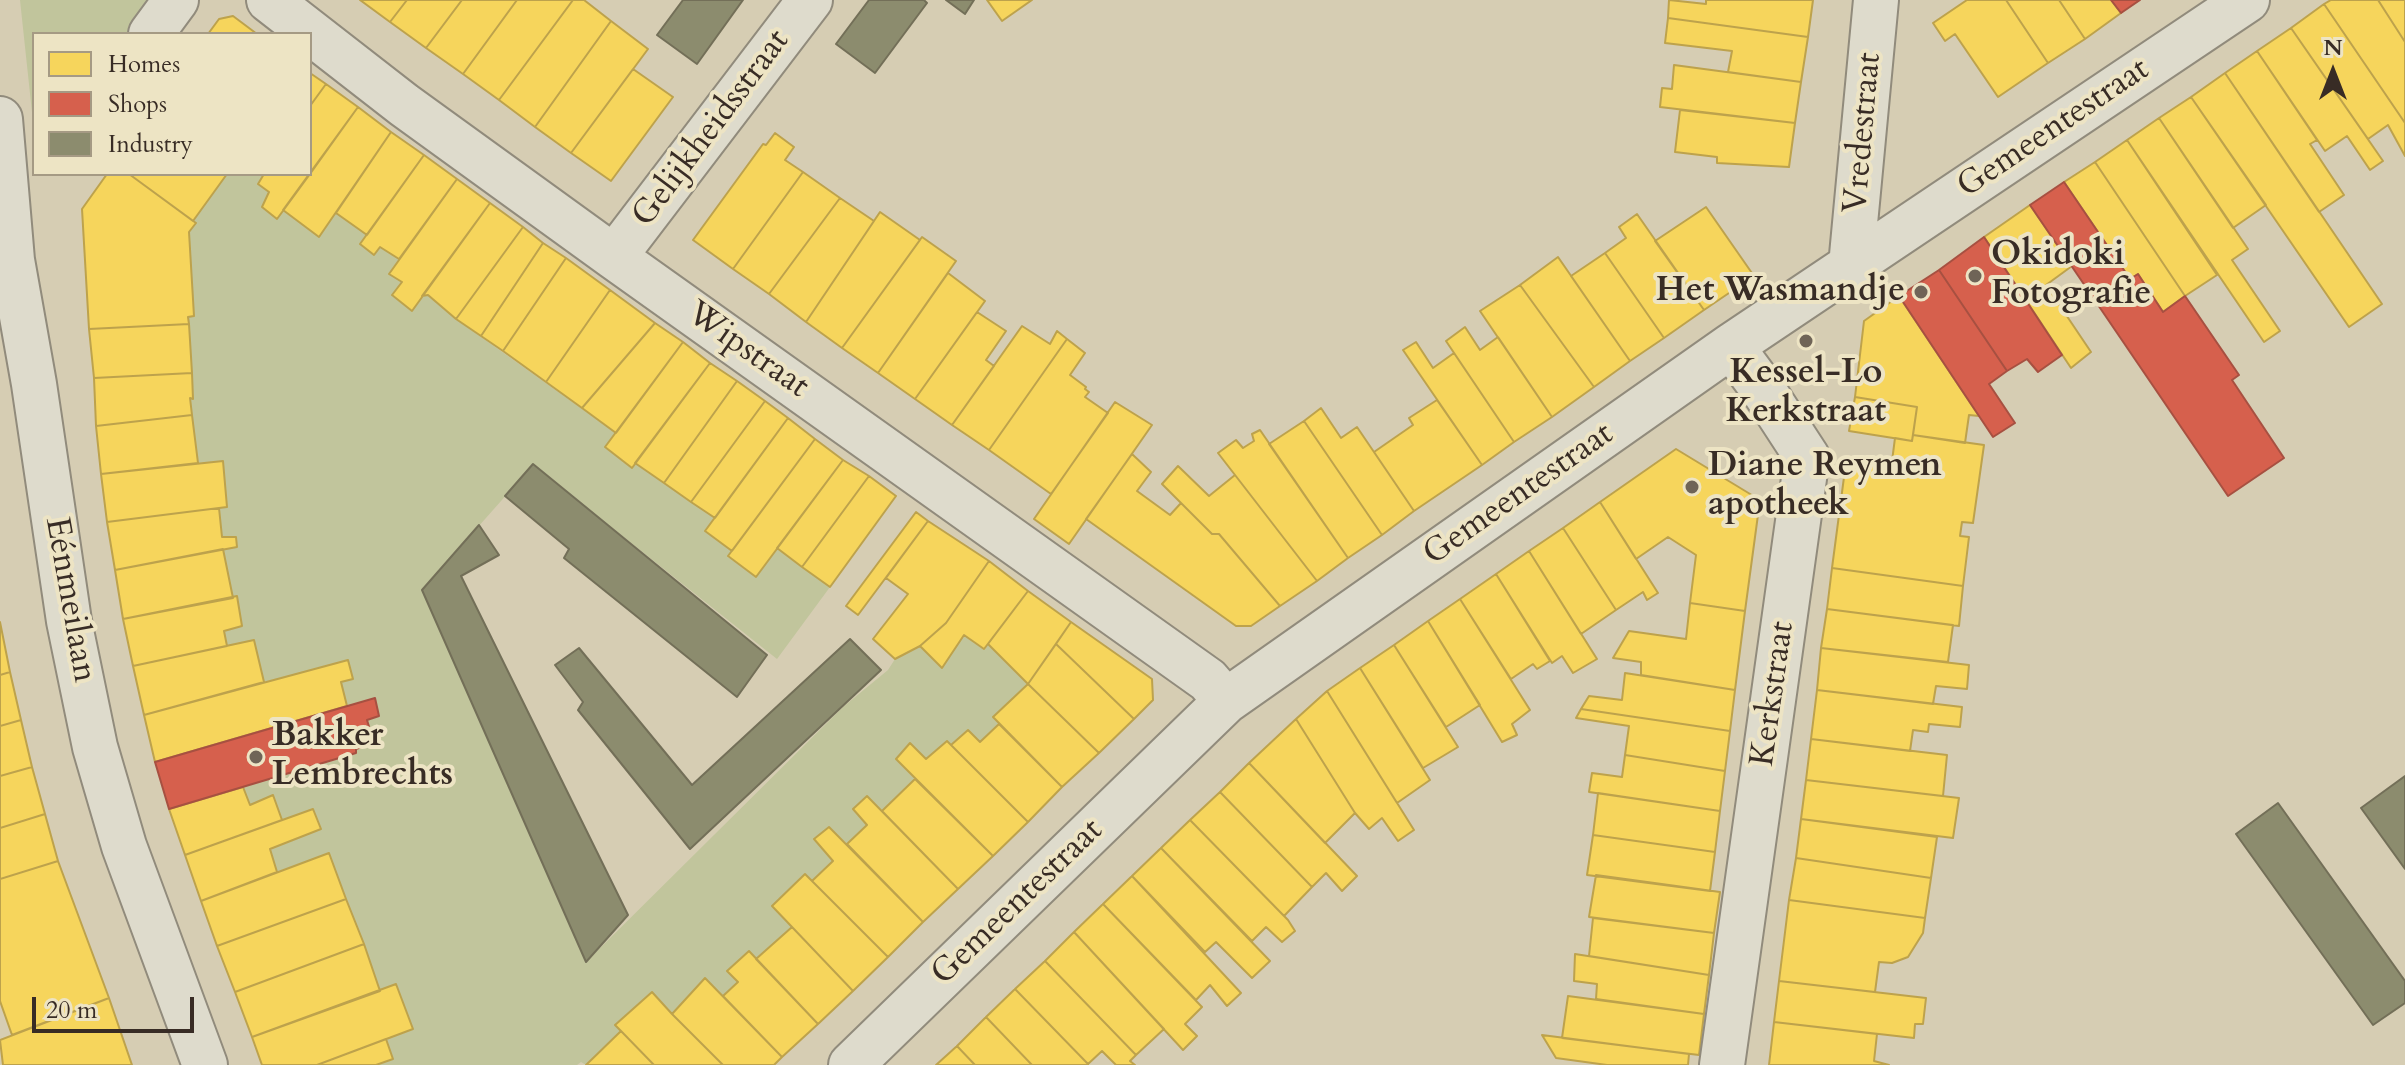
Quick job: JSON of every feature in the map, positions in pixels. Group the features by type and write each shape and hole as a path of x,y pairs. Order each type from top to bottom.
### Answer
{"street":[{"path":"152,32 176,0"},
{"name":"Wipstraat","path":"269,0 310,32"},
{"name":"Gelijkheidsstraat","path":"614,257 810,0"},
{"name":"Vredestraat","path":"1851,266 1876,0"},
{"name":"Gemeentestraat","path":"851,1065 1226,701 1731,346 2247,0"},
{"name":"Wipstraat","path":"312,33 404,105 614,257 1208,680 1226,701"},
{"name":"Eénmeilaan","path":"0,119 12,260 69,621 95,747 124,846 205,1065"},
{"name":"Kerkstraat","path":"1722,1065 1807,457 1731,346"}],"green space":[{"path":"20,0 154,0 130,32 32,32 32,112"},
{"path":"226,176 263,176 258,184 269,192 262,207 277,219 283,210 319,236 336,213 367,235 360,244 380,247 399,259 389,273 402,282 392,296 412,310 422,296 428,295 456,319 616,433 632,467 635,463 715,518 705,531 732,551 728,557 756,577 777,548 830,587 777,659 533,465 422,590 586,962 843,707 888,670 895,659 920,646 942,667 964,635 984,648 988,644 1028,684 994,717 999,724 980,742 967,730 951,745 947,741 926,759 910,744 896,759 915,779 882,811 866,796 853,809 867,825 847,844 829,827 815,839 833,861 812,881 805,874 772,906 792,927 756,959 748,952 727,971 738,982 723,996 705,978 672,1014 652,992 616,1026 621,1031 586,1065 581,1062 577,1065 376,1065 393,1059 386,1039 412,1029 396,984 380,991 329,853 277,872 270,849 320,829 313,809 282,820 273,795 250,805 243,787 356,754 356,749 373,743 367,720 379,716 375,698 347,706 341,682 352,679 348,661 264,682 254,640 227,646 224,631 242,626 223,549 237,546 236,537 222,537 219,508 223,461 198,463 190,398 193,398 188,317 194,316 189,232 196,223 193,221"}],"building: Homes":[{"path":"360,0 407,0 390,22"},
{"path":"407,0 462,0 426,48 390,22"},
{"path":"462,0 517,0 463,74 426,48"},
{"path":"517,0 573,0 499,100 463,74"},
{"path":"573,0 584,0 611,21 535,127 499,100"},
{"path":"987,0 1032,0 1002,21"},
{"path":"1669,0 1706,4 1706,0 1813,0 1808,37 1668,18"},
{"path":"1967,0 2006,0 2048,63 1998,97 1955,34 1945,41 1933,23"},
{"path":"2006,0 2059,0 2085,39 2048,63"},
{"path":"2059,0 2111,0 2121,13 2085,39"},
{"path":"2331,0 2378,0 2405,42 2405,123 2324,4"},
{"path":"2378,0 2405,0 2405,42"},
{"path":"2324,4 2405,123 2405,156 2388,125 2368,139 2291,28"},
{"path":"233,16 254,32 209,32 219,19"},
{"path":"1668,18 1808,37 1801,82 1728,72 1732,51 1665,43"},
{"path":"611,21 648,49 571,153 535,127"},
{"path":"2291,28 2383,161 2370,170 2347,136 2325,151 2257,51"},
{"path":"2257,51 2317,140 2310,144 2344,195 2319,212 2225,73"},
{"path":"1674,65 1801,82 1795,123 1660,107 1662,88 1672,89"},
{"path":"633,69 673,97 611,181 571,153"},
{"path":"2225,73 2382,304 2349,327 2191,97"},
{"path":"312,74 326,84 312,103"},
{"path":"326,84 358,107 312,171 312,103"},
{"path":"2191,97 2266,205 2233,228 2159,118"},
{"path":"358,107 391,132 319,237 283,210 308,176 312,176 312,170"},
{"path":"1680,110 1795,123 1789,167 1717,163 1717,157 1675,152"},
{"path":"2159,118 2248,249 2232,260 2280,331 2264,342 2127,140"},
{"path":"391,132 424,155 367,235 336,213"},
{"path":"775,133 794,147 785,160 803,172 733,269 693,240 763,144 766,145"},
{"path":"2127,140 2217,275 2185,296 2095,162"},
{"path":"424,155 457,179 399,259 380,247 374,255 360,244"},
{"path":"2095,162 2185,296 2163,312 2138,274 2130,279 2064,182"},
{"path":"803,172 840,198 769,294 733,269"},
{"path":"106,176 132,176 196,223 189,232 194,316 188,317 189,324 89,329 82,209"},
{"path":"132,176 226,176 193,221"},
{"path":"263,176 309,176 277,219 262,207 269,192 258,184"},
{"path":"457,179 490,203 412,311 392,295 402,282 389,274"},
{"path":"840,198 874,221 806,322 769,294"},
{"path":"490,203 523,227 456,319 428,295 422,296"},
{"path":"2030,205 2072,266 2046,285 2091,352 2071,368 1984,237"},
{"path":"1706,207 1754,276 1704,310 1655,241"},
{"path":"880,212 920,240 842,348 806,322"},
{"path":"1637,214 1704,310 1664,338 1605,253 1626,238 1619,227"},
{"path":"523,227 543,243 481,336 456,319"},
{"path":"922,237 956,261 878,373 842,348"},
{"path":"543,243 566,258 503,351 481,336"},
{"path":"1605,253 1664,338 1630,361 1571,276"},
{"path":"1558,257 1630,361 1594,387 1520,285"},
{"path":"566,258 610,290 546,382 503,351"},
{"path":"948,273 985,301 915,399 878,373"},
{"path":"1520,285 1594,387 1552,417 1480,311"},
{"path":"610,290 655,323 582,408 546,382"},
{"path":"1899,296 1979,416 1969,415 1965,443 1913,435 1917,407 1855,397 1864,321"},
{"path":"977,312 1006,331 986,360 994,366 952,425 915,399"},
{"path":"655,323 683,342 616,433 582,408"},
{"path":"189,324 192,373 94,378 89,329"},
{"path":"1022,326 1050,344 1057,331 1067,339 989,450 952,425"},
{"path":"1465,327 1480,350 1498,337 1552,417 1514,442 1446,341"},
{"path":"1067,339 1085,353 1070,375 1086,387 1089,392 1085,397 1108,413 1051,494 989,450"},
{"path":"683,342 710,363 632,468 605,447"},
{"path":"1416,342 1433,368 1454,353 1514,442 1482,465 1403,350"},
{"path":"710,363 737,381 664,483 635,463"},
{"path":"192,373 192,415 96,426 94,378"},
{"path":"737,381 765,401 691,502 664,483"},
{"path":"1855,397 1917,407 1912,441 1849,431"},
{"path":"1437,400 1482,465 1414,511 1374,452 1413,425 1409,418"},
{"path":"765,401 788,418 715,518 691,502"},
{"path":"1115,402 1152,425 1069,544 1034,519"},
{"path":"1321,408 1341,438 1357,427 1414,511 1382,535 1304,421"},
{"path":"192,415 198,463 101,474 96,426"},
{"path":"788,418 815,439 732,551 705,531"},
{"path":"1304,421 1382,535 1348,558 1269,444"},
{"path":"1260,430 1348,558 1317,581 1218,453 1236,440 1243,448 1254,441 1252,434"},
{"path":"1913,435 1984,445 1973,523 1962,522 1960,536 1969,537 1963,586 1832,568 1846,462 1891,469 1895,438 1912,441"},
{"path":"815,439 843,460 756,577 728,556"},
{"path":"1676,449 1760,500 1745,611 1690,603 1696,555 1668,537 1636,559 1600,502"},
{"path":"1132,454 1151,472 1137,491 1170,515 1181,503 1212,534 1219,534 1280,606 1251,626 1236,626 1086,519"},
{"path":"843,460 869,476 802,567 777,548"},
{"path":"223,461 227,507 107,522 101,474"},
{"path":"1178,466 1209,496 1235,475 1317,581 1280,606 1219,534 1212,534 1162,484"},
{"path":"869,476 896,496 830,587 802,567"},
{"path":"1600,502 1658,593 1647,600 1643,592 1616,610 1563,528"},
{"path":"219,508 222,537 236,537 237,547 115,570 107,522"},
{"path":"916,512 928,521 858,615 846,606"},
{"path":"928,521 989,561 946,623 920,646 895,659 873,639 908,594 886,578"},
{"path":"1563,528 1616,610 1581,634 1529,551"},
{"path":"223,549 233,598 123,619 115,570"},
{"path":"1529,551 1597,659 1573,673 1562,656 1552,663 1496,574"},
{"path":"989,561 1028,591 984,649 964,635 942,668 920,646 946,623"},
{"path":"1832,568 1963,586 1959,626 1827,609"},
{"path":"1496,574 1550,661 1537,669 1533,664 1511,679 1460,599"},
{"path":"1028,591 1071,622 1028,684 988,644"},
{"path":"237,596 242,626 224,631 227,646 133,666 123,619"},
{"path":"1460,599 1530,710 1512,724 1517,735 1502,742 1428,621"},
{"path":"1690,603 1745,611 1735,690 1641,675 1641,662 1613,658 1629,631 1686,639"},
{"path":"1827,609 1953,625 1948,662 1821,648"},
{"path":"1428,621 1480,705 1446,727 1394,645"},
{"path":"0,622 10,672 0,675"},
{"path":"1071,622 1152,679 1153,700 1134,719 1056,644"},
{"path":"254,640 264,682 144,715 133,666"},
{"path":"1056,644 1134,719 1099,753 1028,684"},
{"path":"1394,645 1458,747 1423,768 1360,668"},
{"path":"1821,648 1969,665 1967,689 1936,686 1933,704 1817,690"},
{"path":"348,660 353,679 341,682 347,706 155,762 144,715"},
{"path":"1360,668 1430,780 1397,803 1327,691"},
{"path":"10,672 21,720 0,726 0,675"},
{"path":"1625,673 1735,690 1730,731 1581,709 1589,696 1622,700"},
{"path":"1028,684 1099,753 1062,787 993,717"},
{"path":"1817,690 1962,707 1960,727 1929,724 1928,732 1913,730 1910,751 1811,739"},
{"path":"1327,691 1414,830 1398,841 1382,818 1369,829 1355,813 1296,719"},
{"path":"1581,709 1730,731 1725,771 1625,755 1629,726 1576,718"},
{"path":"1296,719 1355,813 1325,843 1249,763"},
{"path":"21,720 32,767 0,776 0,726"},
{"path":"999,724 1062,787 1028,822 951,745 968,730 980,742"},
{"path":"1811,739 1947,755 1943,796 1806,780"},
{"path":"947,741 1028,822 993,856 896,759 910,743 926,759"},
{"path":"1625,755 1725,771 1720,811 1589,792 1592,773 1622,777"},
{"path":"1249,763 1357,876 1342,891 1326,873 1312,887 1220,792"},
{"path":"32,767 45,814 0,828 0,776"},
{"path":"915,779 993,856 958,889 882,811"},
{"path":"1806,780 1959,798 1953,838 1801,819"},
{"path":"243,787 250,805 273,795 282,820 185,855 169,809"},
{"path":"1220,792 1312,887 1284,916 1190,820"},
{"path":"1598,793 1720,811 1715,852 1593,835"},
{"path":"867,796 958,889 923,922 847,844 867,825 853,809"},
{"path":"313,809 321,829 270,849 277,872 201,901 185,855"},
{"path":"45,814 58,861 0,879 0,828"},
{"path":"1801,819 1937,837 1931,878 1796,858"},
{"path":"1190,820 1288,920 1295,931 1282,942 1266,927 1252,941 1161,848"},
{"path":"829,827 923,922 888,957 812,881 833,861 814,839"},
{"path":"1593,835 1715,852 1710,891 1587,875"},
{"path":"1161,848 1270,961 1252,978 1216,942 1205,952 1132,876"},
{"path":"329,853 346,899 217,946 201,901"},
{"path":"1796,858 1931,878 1925,918 1789,900"},
{"path":"58,861 109,998 12,1035 0,1001 0,879"},
{"path":"805,874 888,957 853,991 772,906"},
{"path":"1596,875 1720,892 1714,933 1589,917"},
{"path":"1132,876 1241,993 1227,1006 1210,985 1196,1000 1103,904"},
{"path":"346,899 364,944 235,992 217,946"},
{"path":"1789,900 1925,918 1923,933 1908,957 1892,963 1879,962 1875,992 1779,981"},
{"path":"1103,904 1202,1007 1185,1024 1197,1036 1183,1050 1074,932"},
{"path":"1593,918 1714,933 1709,975 1589,956"},
{"path":"792,927 853,991 818,1024 756,959"},
{"path":"1074,932 1164,1029 1136,1055 1045,961"},
{"path":"364,944 380,991 252,1037 235,992"},
{"path":"749,951 818,1024 782,1057 723,996 738,982 727,971"},
{"path":"1575,954 1709,975 1704,1014 1596,999 1597,984 1574,981"},
{"path":"1045,961 1136,1055 1130,1061 1135,1065 1116,1065 1102,1051 1088,1064 1015,989"},
{"path":"705,978 782,1057 774,1065 723,1065 672,1014"},
{"path":"1779,981 1926,998 1923,1024 1915,1024 1914,1038 1774,1022"},
{"path":"396,984 413,1029 317,1065 262,1065 252,1037"},
{"path":"1015,989 1088,1065 1032,1065 986,1017"},
{"path":"652,992 723,1065 654,1065 615,1025"},
{"path":"1568,996 1704,1014 1699,1055 1562,1038"},
{"path":"109,998 132,1065 3,1065 0,1040"},
{"path":"986,1017 1032,1065 975,1065 957,1046"},
{"path":"1774,1022 1877,1034 1874,1061 1889,1065 1769,1065"},
{"path":"621,1031 654,1065 586,1065"},
{"path":"1542,1035 1689,1054 1688,1065 1607,1065 1556,1058"},
{"path":"386,1039 393,1059 376,1065 317,1065"},
{"path":"957,1046 975,1065 936,1065"}],"building: Shops":[{"path":"2111,0 2140,0 2121,13"},
{"path":"2064,182 2130,279 2138,274 2163,312 2185,296 2239,375 2232,380 2284,458 2228,496 2030,205"},
{"path":"1984,237 2062,355 2038,372 2027,359 2007,371 1939,270"},
{"path":"1939,270 2007,371 1989,384 2015,423 1993,437 1899,296"},
{"name":"Bakker Lembrechts","path":"375,698 379,716 367,720 374,743 356,749 356,753 169,809 155,762"}],"building: Industry":[{"path":"683,0 743,0 697,64 657,35"},
{"path":"869,0 924,0 927,3 875,73 836,44"},
{"path":"946,0 974,0 965,14"},
{"path":"533,464 767,655 737,697 564,558 569,549 505,496"},
{"path":"479,525 499,555 461,576 628,915 586,962 422,590"},
{"path":"850,639 881,670 690,849 578,710 583,702 555,665 579,648 692,785"},
{"path":"2405,776 2405,869 2361,808"},
{"path":"2278,803 2405,981 2405,1003 2373,1025 2236,834"}],"place":[{"name":"Okidoki Fotografie","path":"1975,276"},
{"name":"Het Wasmandje","path":"1921,292"},
{"name":"Kessel-Lo Kerkstraat","path":"1806,341"},
{"name":"Diane Reymen apotheek","path":"1692,487"},
{"name":"Bakker Lembrechts","path":"256,757"}]}
